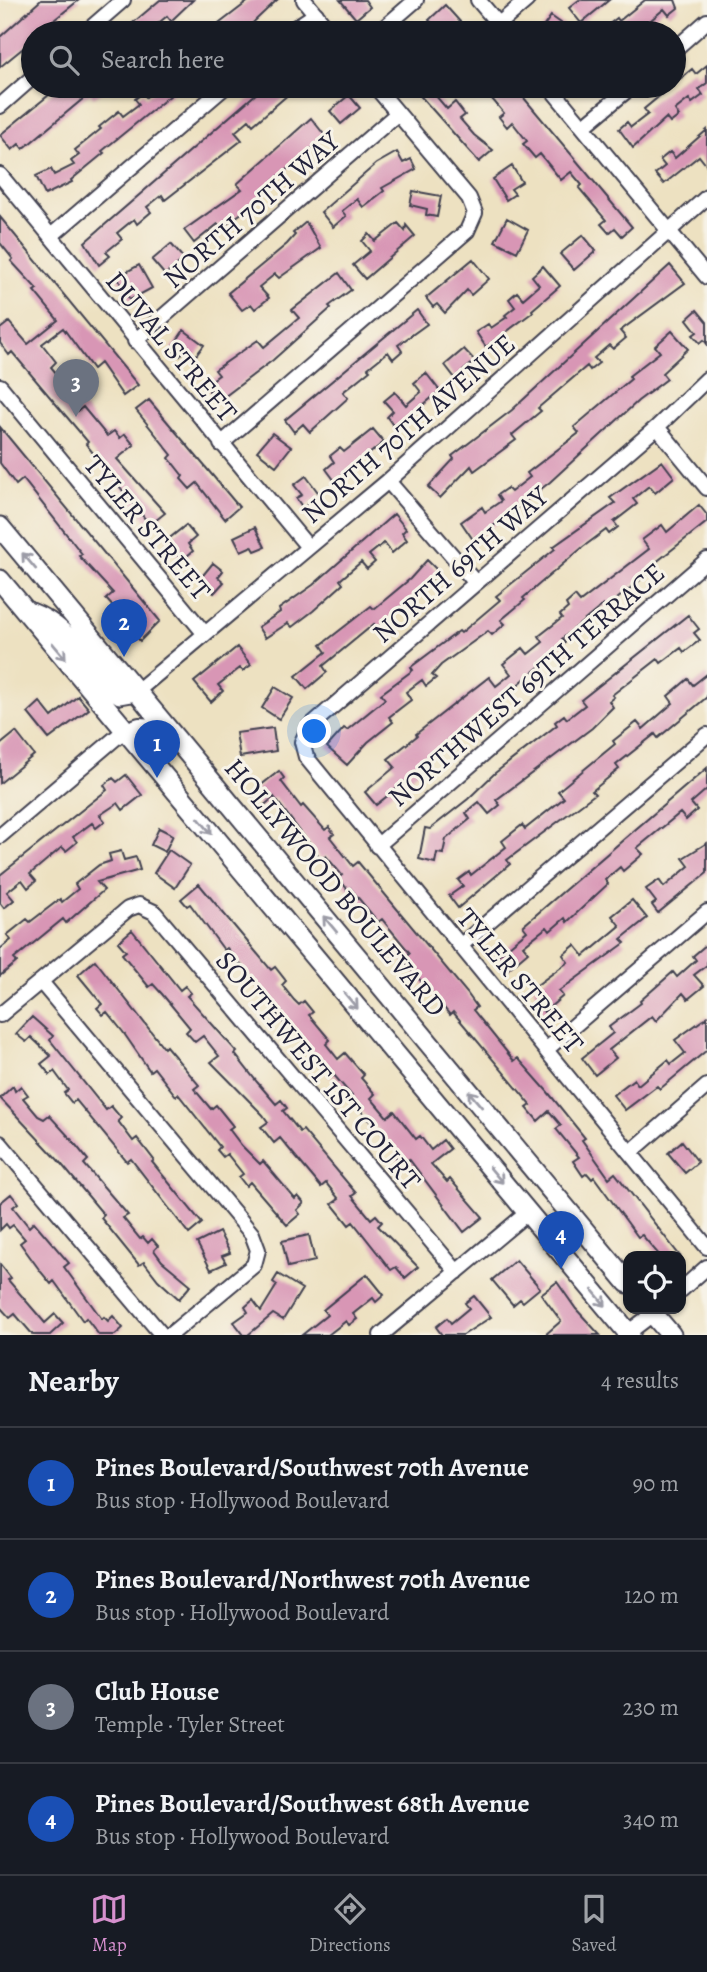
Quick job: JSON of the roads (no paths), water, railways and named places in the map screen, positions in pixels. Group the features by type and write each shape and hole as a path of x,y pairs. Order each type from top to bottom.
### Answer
{"highway":[{"name":"HOLLYWOOD BOULEVARD","path":"0,527 623,1277"},
{"path":"0,580 628,1334"},
{"path":"26,612 50,620 120,694 137,691"},
{"path":"657,1314 671,1335"}],"street":[{"path":"99,21 123,0"},
{"path":"304,0 322,21"},
{"path":"392,21 416,0"},
{"path":"478,0 495,21"},
{"path":"509,21 527,0"},
{"path":"305,21 316,14"},
{"path":"686,39 707,21"},
{"path":"0,106 21,88"},
{"path":"51,236 212,98"},
{"path":"221,444 467,231 475,213 469,198 385,98"},
{"path":"559,98 707,277"},
{"path":"583,127 618,98"},
{"name":"NORTH 70TH WAY","path":"135,341 398,113"},
{"name":"DUVAL STREET","path":"0,175 308,547"},
{"name":"NORTH 70TH AVENUE","path":"137,691 388,481 707,197"},
{"name":"NORTH 69TH WAY","path":"302,742 309,727 657,427 707,379"},
{"name":"TYLER STREET","path":"0,386 205,634"},
{"path":"657,427 707,488"},
{"path":"388,481 475,582"},
{"name":"NORTHWEST 69TH TERRACE","path":"377,846 707,560"},
{"path":"0,836 125,730 139,725 167,727"},
{"path":"460,946 707,735"},
{"name":"TYLER STREET","path":"302,742 306,757 377,846 547,1049 707,1247"},
{"name":"SOUTHWEST 1ST COURT","path":"41,982 128,909 139,905 153,912 457,1272"},
{"path":"547,1049 707,912"},
{"path":"0,1015 41,982 252,1234 258,1250 254,1265 170,1335"},
{"path":"631,1152 707,1086"},
{"path":"0,1143 162,1335"},
{"path":"381,1335 527,1213"},
{"path":"686,1286 707,1267"},
{"path":"628,1334 650,1314"}],"place":[{"name":"Club House","path":"76,417"},
{"name":"Pines Boulevard/Northwest 70th Avenue","path":"124,657"},
{"name":"Pines Boulevard/Southwest 70th Avenue","path":"157,778"},
{"name":"Pines Boulevard/Southwest 68th Avenue","path":"561,1269"}]}
